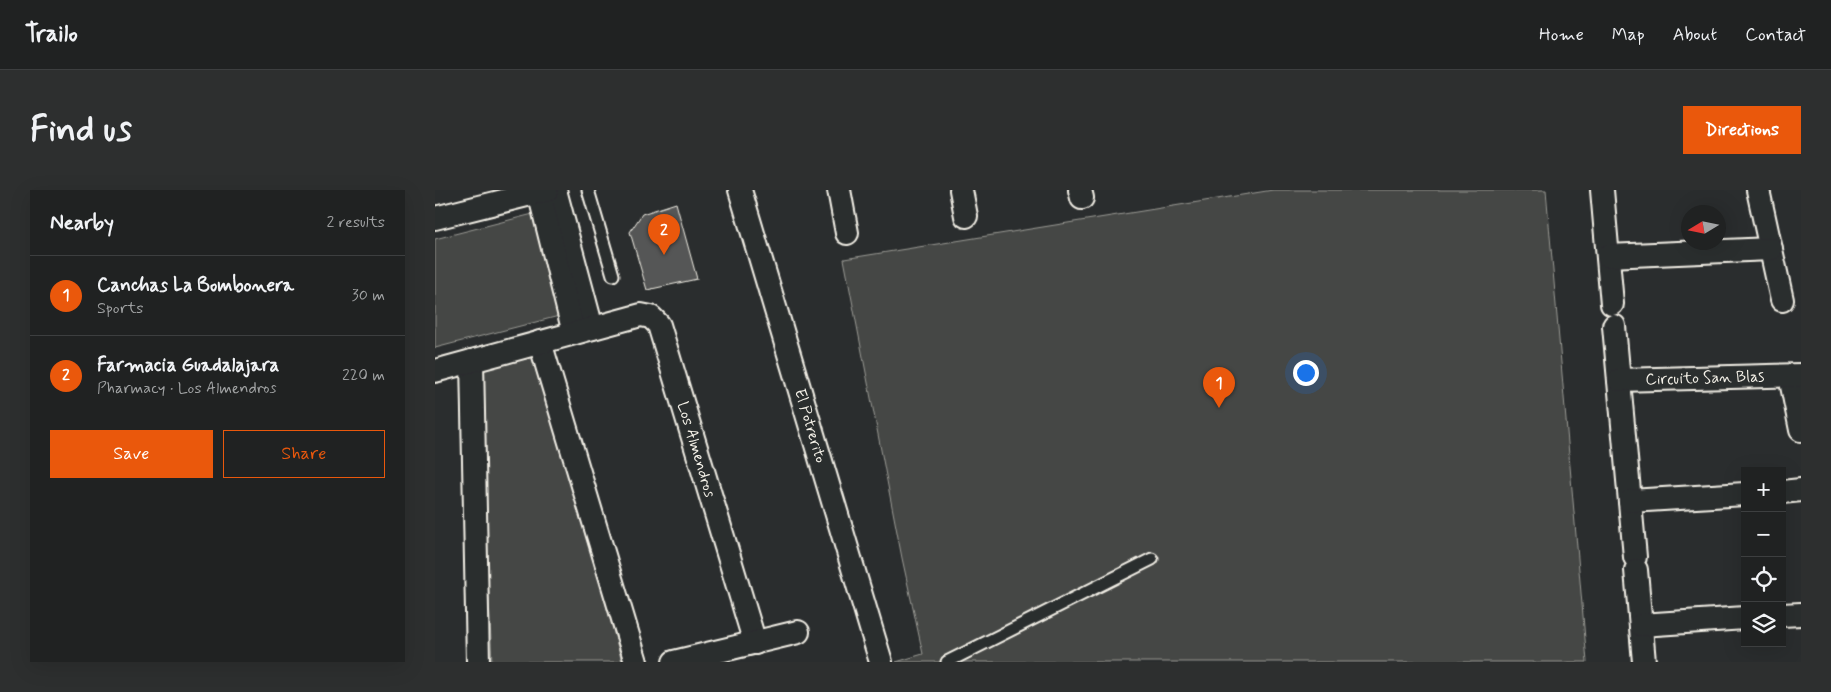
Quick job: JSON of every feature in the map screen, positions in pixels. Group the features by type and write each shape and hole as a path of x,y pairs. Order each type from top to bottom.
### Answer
{"street":[{"name":"El Potrerito","path":"740,190 881,662"},
{"path":"839,190 847,233"},
{"path":"961,190 966,216"},
{"path":"1602,190 1643,662"},
{"path":"1758,190 1782,300"},
{"path":"435,218 547,191 583,331"},
{"path":"1608,256 1771,249"},
{"name":"Los Almendros","path":"435,371 641,315 651,317 659,325 755,643"},
{"path":"540,342 636,662"},
{"path":"472,361 478,662"},
{"name":"Circuito San Blas","path":"1619,380 1796,376 1801,430"},
{"path":"1786,492 1801,490"},
{"path":"1630,501 1741,494"},
{"path":"1786,615 1801,614"},
{"path":"1641,625 1741,618"},
{"path":"674,662 798,632"}],"lane":[{"path":"588,190 613,275"},
{"path":"947,662 1152,559"}],"shaded area":[{"path":"1273,190 1546,190 1587,662 896,662 923,654 902,558 844,259"},
{"path":"533,214 559,316 435,348 435,239"},
{"path":"536,355 622,662 492,662 478,370"}],"building":[{"path":"676,203 697,279 647,290 630,232 642,214"}],"place":[{"name":"Farmacia Guadalajara","path":"664,255"},
{"name":"Canchas La Bombonera","path":"1219,408"}]}
